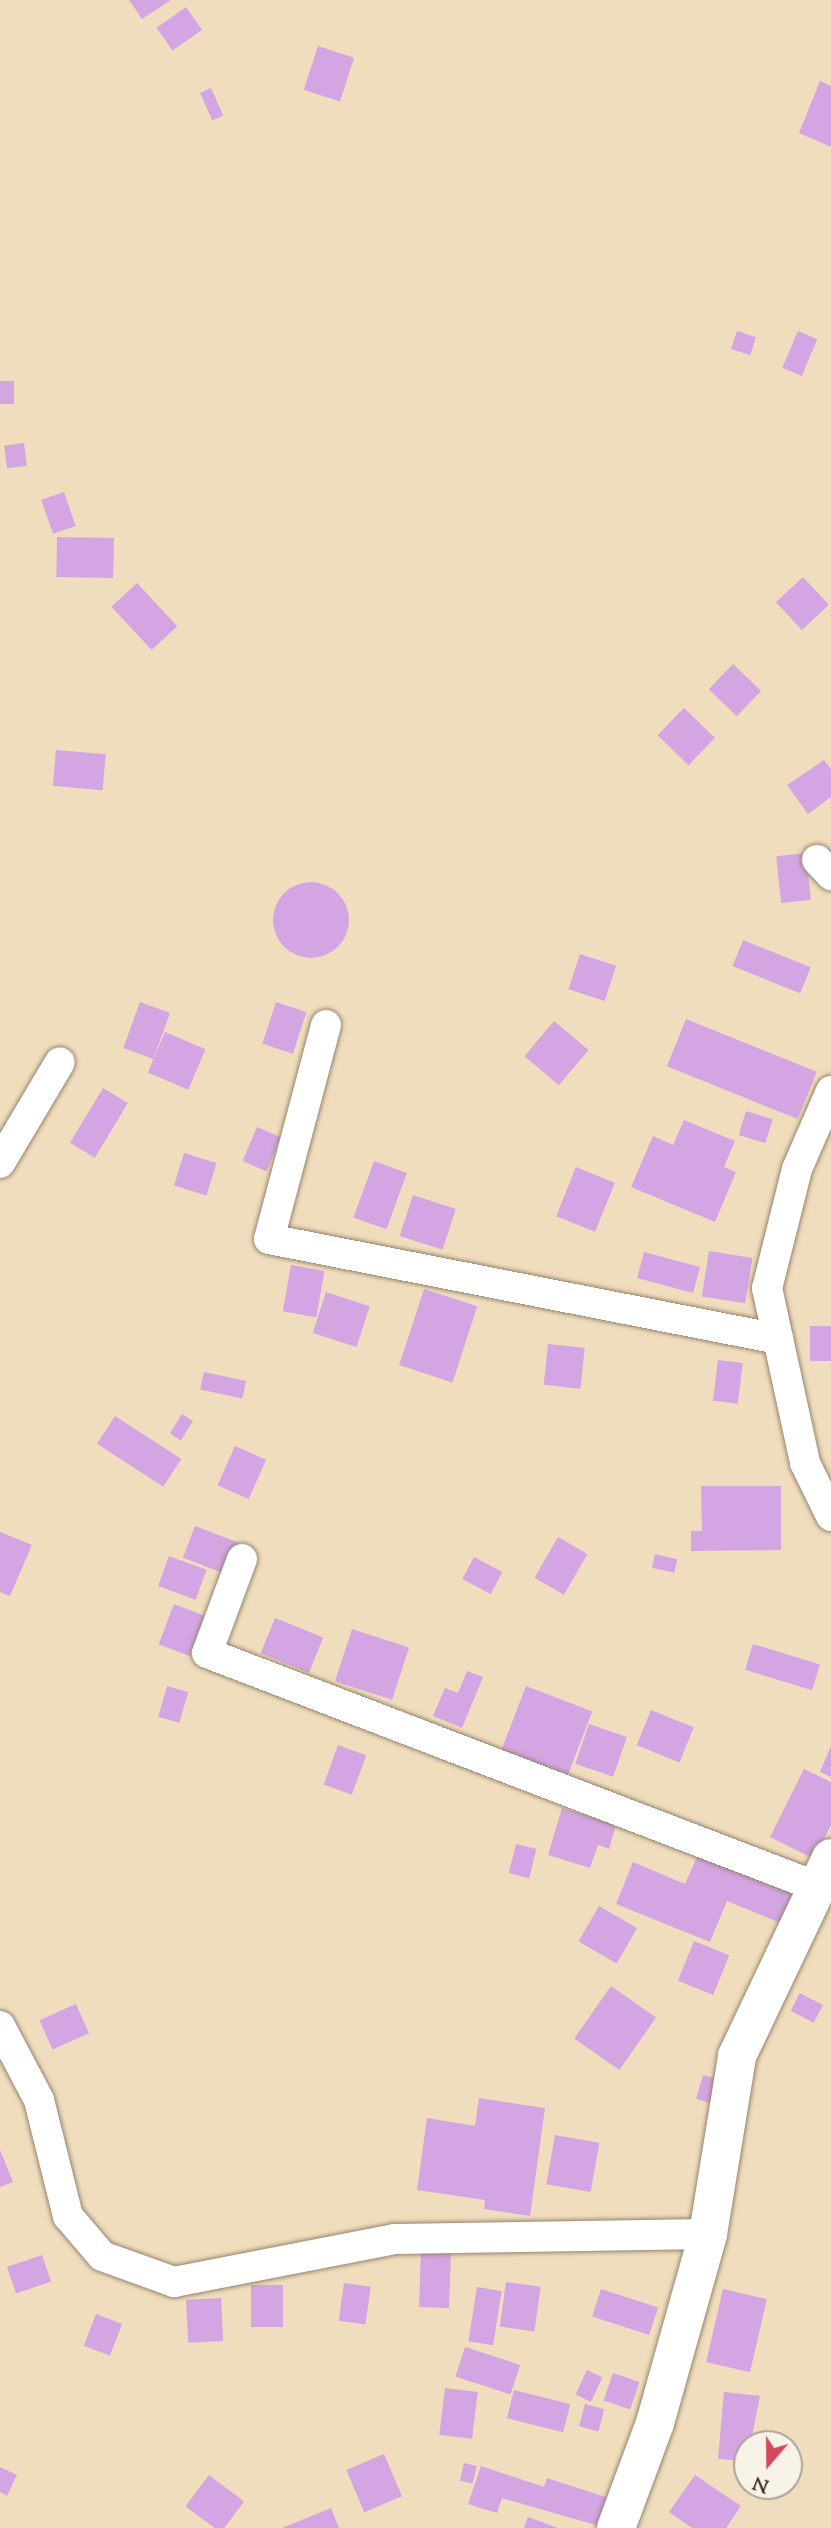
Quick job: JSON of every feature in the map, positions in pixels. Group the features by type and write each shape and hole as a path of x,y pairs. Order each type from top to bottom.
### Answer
{"street":[{"path":"326,1025 269,1239 778,1339"},
{"path":"0,1163 60,1062"},
{"path":"831,1091 797,1169 767,1288 805,1463 831,1516"},
{"path":"242,1559 208,1653 825,1873 737,2056 708,2234 625,2523"},
{"path":"0,2026 39,2100 68,2216 102,2256 174,2282 395,2239 708,2234"}],"building":[{"path":"129,0 171,0 142,19"},
{"path":"186,7 202,30 173,51 157,28"},
{"path":"318,46 354,58 340,101 304,90"},
{"path":"820,81 831,86 831,147 799,133"},
{"path":"211,88 223,115 212,120 200,93"},
{"path":"737,331 756,337 750,355 731,349"},
{"path":"798,331 817,339 802,376 782,368"},
{"path":"0,381 14,381 14,404 0,404"},
{"path":"24,443 27,466 7,468 4,445"},
{"path":"64,492 76,526 53,534 41,500"},
{"path":"57,537 114,538 113,578 56,577"},
{"path":"803,577 829,605 802,630 776,602"},
{"path":"137,583 177,626 152,650 111,607"},
{"path":"733,664 761,691 737,716 709,689"},
{"path":"684,708 715,738 689,765 658,735"},
{"path":"56,750 106,754 103,790 53,786"},
{"path":"824,760 831,769 831,797 808,814 787,785"},
{"path":"806,853 811,900 781,903 776,856"},
{"path":"304,882 318,882 332,888 343,899 349,920 346,935 338,947 318,958 304,958 290,952 279,941 273,927 273,913 279,899 290,888"},
{"path":"743,940 811,967 800,993 733,966"},
{"path":"580,954 616,966 605,1001 569,989"},
{"path":"140,1002 170,1013 153,1059 123,1048"},
{"path":"276,1002 306,1012 293,1054 262,1044"},
{"path":"686,1019 817,1072 798,1119 667,1066"},
{"path":"554,1021 588,1050 559,1085 524,1056"},
{"path":"165,1032 206,1049 188,1090 148,1073"},
{"path":"103,1088 128,1103 95,1158 70,1143"},
{"path":"746,1111 773,1119 765,1143 739,1135"},
{"path":"684,1120 735,1141 724,1167 736,1172 715,1222 631,1187 653,1136 673,1145"},
{"path":"257,1127 281,1137 266,1171 243,1161"},
{"path":"184,1153 217,1163 207,1195 174,1186"},
{"path":"374,1161 407,1173 386,1229 353,1217"},
{"path":"576,1167 615,1183 595,1232 556,1216"},
{"path":"413,1195 456,1209 443,1250 400,1236"},
{"path":"709,1251 752,1258 745,1303 702,1296"},
{"path":"644,1252 700,1267 693,1293 637,1278"},
{"path":"291,1265 324,1271 316,1317 283,1311"},
{"path":"424,1289 477,1306 453,1382 399,1365"},
{"path":"326,1292 370,1306 356,1347 313,1333"},
{"path":"810,1326 831,1326 831,1361 810,1361"},
{"path":"548,1344 585,1348 581,1389 544,1385"},
{"path":"718,1360 743,1363 738,1404 713,1401"},
{"path":"204,1372 246,1381 242,1399 200,1390"},
{"path":"182,1414 193,1421 181,1440 170,1434"},
{"path":"115,1416 181,1459 163,1487 97,1444"},
{"path":"235,1446 266,1460 249,1499 218,1485"},
{"path":"701,1486 781,1486 781,1550 691,1551 691,1531 702,1531"},
{"path":"195,1526 239,1543 227,1575 183,1558"},
{"path":"0,1532 32,1545 10,1596 0,1592"},
{"path":"558,1537 587,1554 564,1595 534,1578"},
{"path":"655,1554 677,1559 674,1573 652,1568"},
{"path":"169,1556 207,1570 196,1600 158,1586"},
{"path":"474,1557 502,1572 491,1594 462,1579"},
{"path":"174,1604 206,1616 190,1656 159,1644"},
{"path":"275,1618 323,1637 309,1673 261,1653"},
{"path":"352,1629 409,1648 392,1700 335,1681"},
{"path":"753,1644 820,1664 812,1690 745,1670"},
{"path":"467,1671 483,1677 462,1728 433,1716 445,1688 458,1693"},
{"path":"167,1686 188,1692 179,1723 158,1717"},
{"path":"526,1686 592,1711 566,1781 499,1755"},
{"path":"651,1710 694,1727 679,1762 637,1745"},
{"path":"589,1724 627,1737 613,1777 575,1764"},
{"path":"338,1745 366,1755 352,1795 324,1784"},
{"path":"831,1746 831,1777 820,1772"},
{"path":"804,1769 831,1782 831,1825 814,1859 770,1837"},
{"path":"562,1808 616,1825 609,1849 598,1845 590,1868 548,1855"},
{"path":"516,1844 536,1849 529,1878 509,1873"},
{"path":"697,1857 797,1890 783,1924 727,1901 710,1942 616,1904 633,1862 685,1884"},
{"path":"599,1906 637,1928 617,1964 578,1942"},
{"path":"694,1941 729,1955 713,1995 678,1981"},
{"path":"611,1986 656,2018 619,2070 574,2038"},
{"path":"800,1993 823,2005 814,2023 791,2011"},
{"path":"76,2004 89,2033 52,2050 39,2020"},
{"path":"703,2075 721,2080 714,2104 696,2099"},
{"path":"479,2098 545,2108 530,2216 484,2209 485,2200 417,2190 427,2118 475,2126"},
{"path":"555,2135 599,2143 591,2192 546,2184"},
{"path":"0,2150 13,2182 0,2187"},
{"path":"421,2250 451,2251 449,2308 419,2307"},
{"path":"42,2255 51,2281 16,2294 7,2267"},
{"path":"506,2282 541,2287 534,2331 500,2327"},
{"path":"344,2283 371,2287 365,2324 339,2321"},
{"path":"251,2285 283,2285 283,2327 251,2327"},
{"path":"477,2287 502,2291 493,2345 468,2341"},
{"path":"601,2289 658,2308 649,2335 592,2317"},
{"path":"723,2289 767,2299 750,2372 706,2362"},
{"path":"221,2298 223,2341 188,2343 186,2300"},
{"path":"96,2314 122,2324 110,2356 84,2346"},
{"path":"465,2347 520,2365 511,2394 455,2376"},
{"path":"587,2370 602,2377 591,2402 576,2394"},
{"path":"613,2373 639,2382 630,2410 604,2400"},
{"path":"445,2388 478,2392 472,2439 439,2435"},
{"path":"514,2390 570,2404 563,2432 507,2418"},
{"path":"724,2392 760,2396 753,2430 733,2430 733,2460 718,2459"},
{"path":"585,2404 604,2409 598,2431 579,2426"},
{"path":"384,2454 402,2496 364,2512 346,2470"},
{"path":"464,2463 477,2466 473,2483 460,2481"},
{"path":"481,2466 544,2487 547,2478 615,2500 606,2528 502,2498 497,2513 468,2504"},
{"path":"0,2467 17,2475 7,2496 0,2492"},
{"path":"209,2475 244,2501 224,2528 215,2528 186,2506"},
{"path":"695,2475 741,2506 726,2528 692,2528 669,2512"},
{"path":"331,2508 339,2528 282,2528"},
{"path":"528,2517 558,2528 524,2528"}]}
